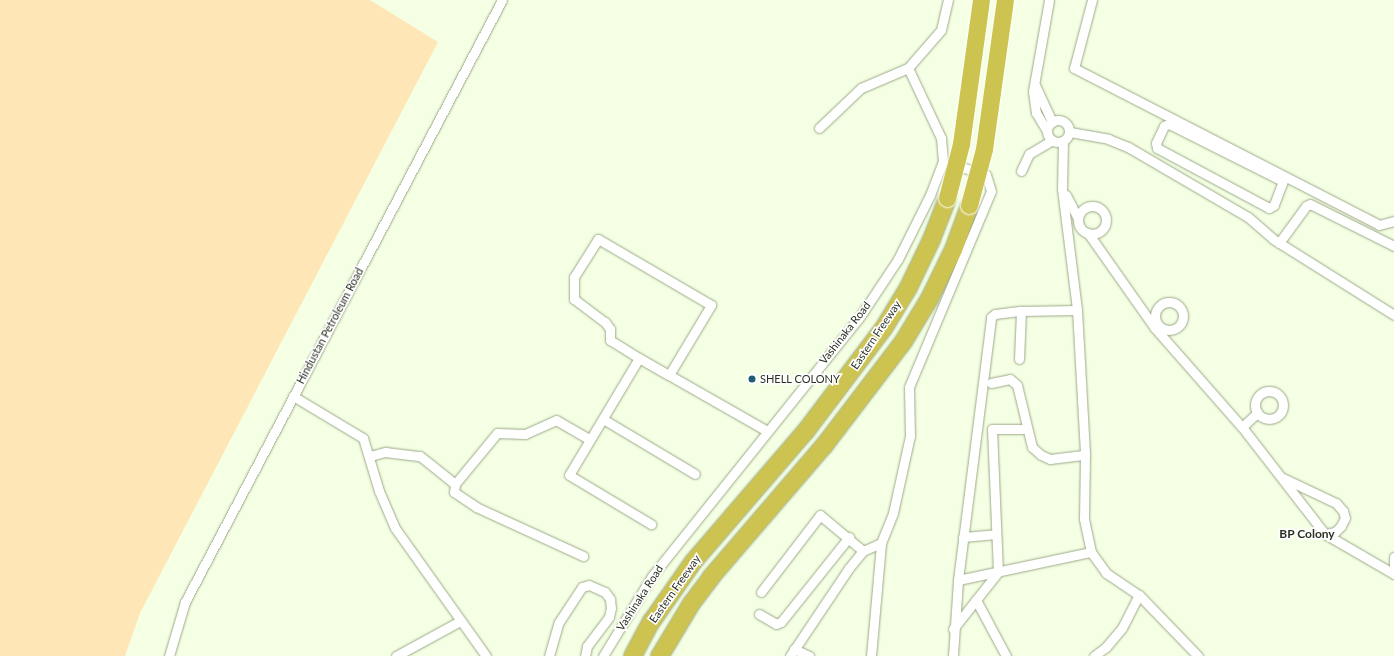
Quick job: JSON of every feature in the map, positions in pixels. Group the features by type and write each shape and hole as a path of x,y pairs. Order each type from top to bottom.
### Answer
{"highway":[{"name":"Eastern Freeway","path":"632,656 651,621 693,561 805,431 883,328 908,287 931,239 947,198 961,144 981,0"},
{"name":"Eastern Freeway","path":"659,656 691,603 712,576 824,446 903,341 936,284 969,205 984,149 1005,0"}],"street":[{"name":"Hindustan Petroleum Road","path":"169,656 185,602 292,396 502,0"},
{"path":"819,128 861,88 908,68 941,30 948,0"},
{"path":"1049,0 1033,91 1036,113 1052,140"},
{"path":"1092,0 1074,68 1379,225 1394,221"},
{"name":"Vashinaka Road","path":"603,656 652,576 766,431 861,315 890,271 930,195 943,161 941,138 908,68"},
{"path":"1035,85 1052,122"},
{"path":"1047,131 1052,122 1059,119 1066,122 1070,132"},
{"path":"1169,124 1284,183 1271,208 1242,193 1157,148 1156,143 1164,126 1169,124"},
{"path":"1070,132 1063,141 1062,189 1077,310 1085,455 1084,519 1091,552 1106,572 1139,595 1198,656"},
{"path":"1070,132 1108,139 1128,147 1235,208 1279,243 1394,315"},
{"path":"1021,171 1029,154 1052,140 1063,141"},
{"path":"871,656 881,542 893,513 910,436 909,387 991,191 986,175 943,161"},
{"path":"1205,191 1211,176"},
{"path":"1062,189 1078,219 1080,228 1088,233 1156,325 1242,427 1325,534 1394,574"},
{"path":"1235,208 1242,193"},
{"path":"1279,243 1306,206 1310,204 1394,246"},
{"path":"1078,219 1085,207 1094,206 1102,210 1106,218 1104,227 1096,233 1088,233"},
{"path":"669,375 711,305 598,239 574,277 574,300 605,322 610,329 610,340 639,358 766,431"},
{"path":"953,656 953,629 958,580 991,317 994,314 1021,311 1077,310"},
{"path":"1020,359 1021,311"},
{"path":"639,358 569,475 651,524"},
{"path":"991,383 1010,380 1017,385 1032,447 1050,459 1085,455"},
{"path":"292,396 363,438 370,456 379,491 395,528 486,656"},
{"path":"1242,427 1257,413"},
{"path":"603,419 695,474"},
{"path":"583,556 476,507 454,492 455,484 497,433 525,434 556,420 590,440"},
{"path":"976,428 1027,429"},
{"path":"953,629 998,572 992,429"},
{"path":"370,456 384,452 420,456 455,484"},
{"path":"1282,477 1336,503 1343,511 1345,518 1341,526 1335,532 1325,534"},
{"path":"762,592 818,516 823,516 849,537 863,551"},
{"path":"963,537 996,534"},
{"path":"759,614 776,624 781,622 849,537"},
{"path":"809,656 792,652 834,588 863,551 881,542"},
{"path":"958,580 1091,552"},
{"path":"1394,557 1394,574"},
{"name":"Vashinaka Road","path":"549,656 552,640 565,611 582,588 589,584 605,592 610,599 609,618 587,646 584,656"},
{"path":"1094,656 1106,647 1122,628 1139,595"},
{"path":"976,600 1006,656"},
{"path":"396,656 460,621"}],"shaded area":[{"path":"0,0 370,0 438,42 140,613 125,656 0,656"}],"place":[{"name":"SHELL COLONY","path":"752,379"}],"district":[{"name":"BP Colony","path":"1307,534"}]}
